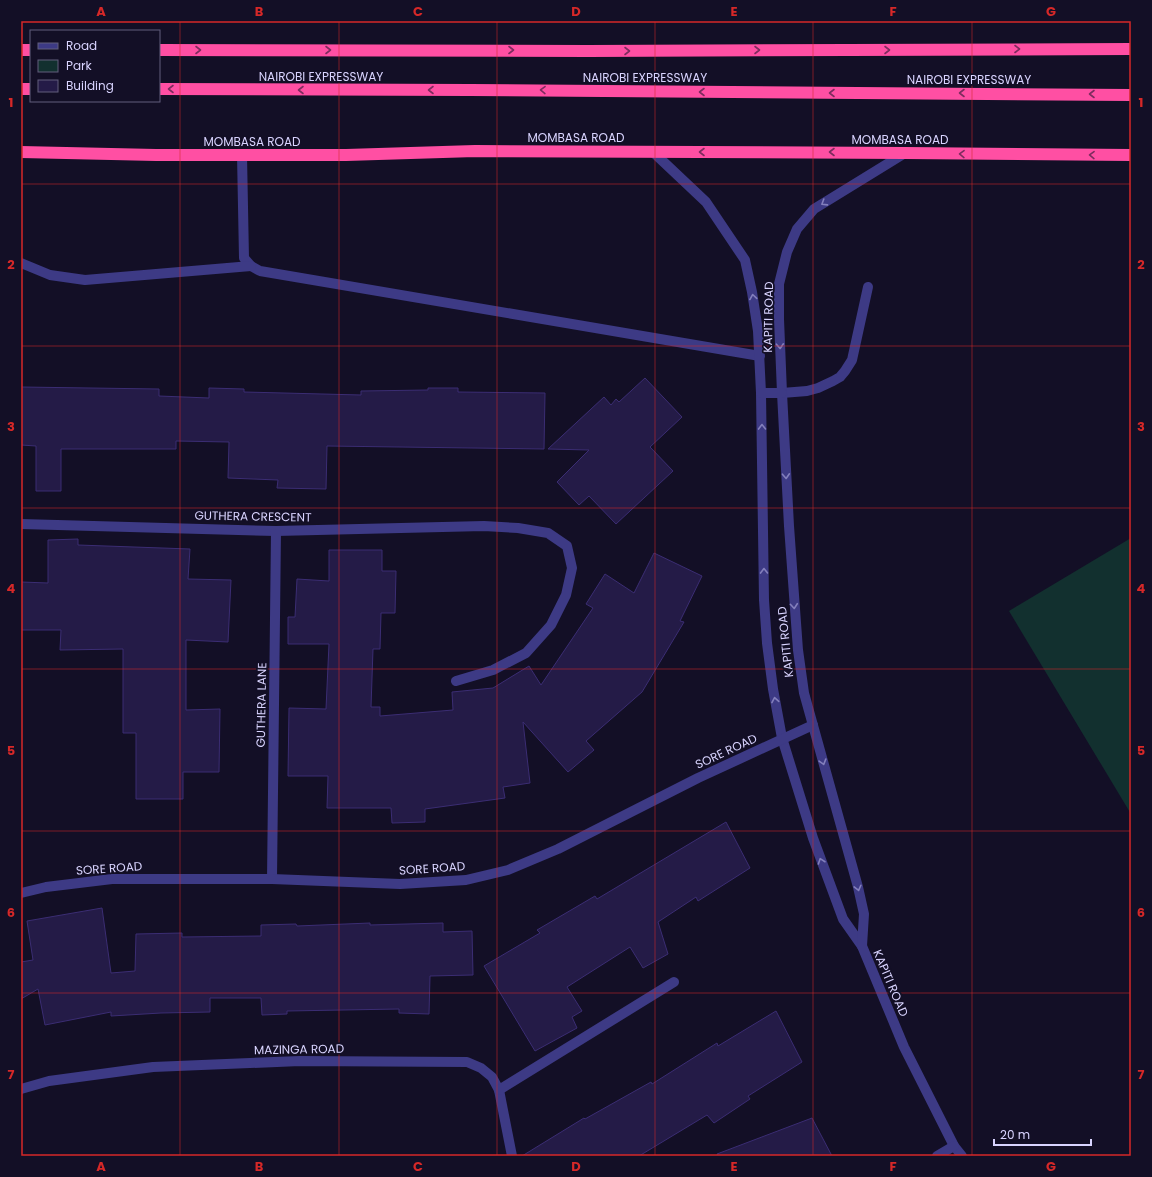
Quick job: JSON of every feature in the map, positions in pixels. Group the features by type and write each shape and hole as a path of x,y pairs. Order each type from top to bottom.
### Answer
{"highway":[{"path":"160,50 596,51 1131,49"},
{"name":"NAIROBI EXPRESSWAY","path":"160,89 1131,94"},
{"name":"MOMBASA ROAD","path":"21,152 156,155 346,155 475,151 1131,155"}],"street":[{"path":"652,152 706,202 745,260 752,292 760,356 764,600 766,636 773,689 782,738 813,838 843,919 862,946"},
{"name":"KAPITI ROAD","path":"904,153 814,209 797,229 787,252 779,284 779,319 789,526 798,650 804,693 864,914 862,946 904,1047 954,1146 962,1156"},
{"path":"242,155 244,258 251,266 260,271 760,356"},
{"path":"21,263 50,275 85,280 251,266"},
{"path":"761,393 807,391 818,388 840,377 852,360 868,287"},
{"name":"GUTHERA CRESCENT","path":"21,524 276,531 484,526 518,528 548,533 567,546 572,568 566,595 551,625 526,653 493,670 456,681"},
{"name":"GUTHERA LANE","path":"272,879 276,531"},
{"name":"SORE ROAD","path":"21,894 46,887 112,879 272,879 400,884 466,880 508,870 558,849 698,778 813,725"},
{"path":"499,1090 674,982"},
{"name":"MAZINGA ROAD","path":"21,1089 49,1081 153,1067 300,1061 466,1062 481,1068 492,1077 499,1090 512,1156"},
{"path":"937,1156 954,1146"}],"green space":[{"path":"1131,538 1131,814 1009,611"}],"building":[{"path":"645,378 682,417 650,447 673,471 616,524 589,496 579,505 557,482 589,450 548,449 604,397 611,405 616,399 619,402"},
{"path":"21,387 159,389 159,396 209,398 209,388 244,389 244,392 361,395 361,391 428,390 428,388 458,388 458,392 545,393 544,449 327,446 326,489 277,488 278,480 228,478 229,442 176,441 176,449 61,449 61,491 36,491 36,446 21,445"},
{"path":"78,539 78,545 190,549 188,579 231,580 228,642 186,640 186,710 220,709 219,772 183,772 183,799 136,799 136,733 123,733 123,649 60,650 61,630 21,630 21,582 48,583 48,540"},
{"path":"329,550 382,550 382,571 396,571 395,613 381,613 380,649 373,649 371,707 380,707 380,716 453,710 452,692 493,688 529,666 541,685 593,608 586,604 605,574 634,593 654,553 702,576 680,621 684,622 642,692 586,741 594,750 568,772 523,722 530,783 503,787 505,798 425,809 425,822 392,823 391,808 327,808 328,776 288,776 289,708 326,709 329,644 288,644 288,617 295,617 297,579 329,581"},
{"path":"726,822 750,868 698,901 696,897 658,922 668,954 643,968 630,947 567,987 582,1011 572,1017 577,1028 535,1051 484,966 540,933 537,930 595,896 597,899"},
{"path":"102,908 111,973 135,971 136,934 182,933 182,937 261,936 261,925 296,924 297,926 370,923 370,925 443,923 443,932 472,931 473,975 430,976 429,1014 399,1013 399,1009 287,1011 287,1014 262,1015 261,998 210,998 210,1012 111,1016 111,1012 45,1025 38,989 21,999 21,962 33,960 27,921"},
{"path":"776,1011 802,1062 748,1096 750,1099 714,1123 707,1115 639,1156 522,1156 584,1118 585,1119 651,1082 652,1084 717,1043 718,1046"},
{"path":"812,1118 832,1156 718,1156 717,1154"}]}
